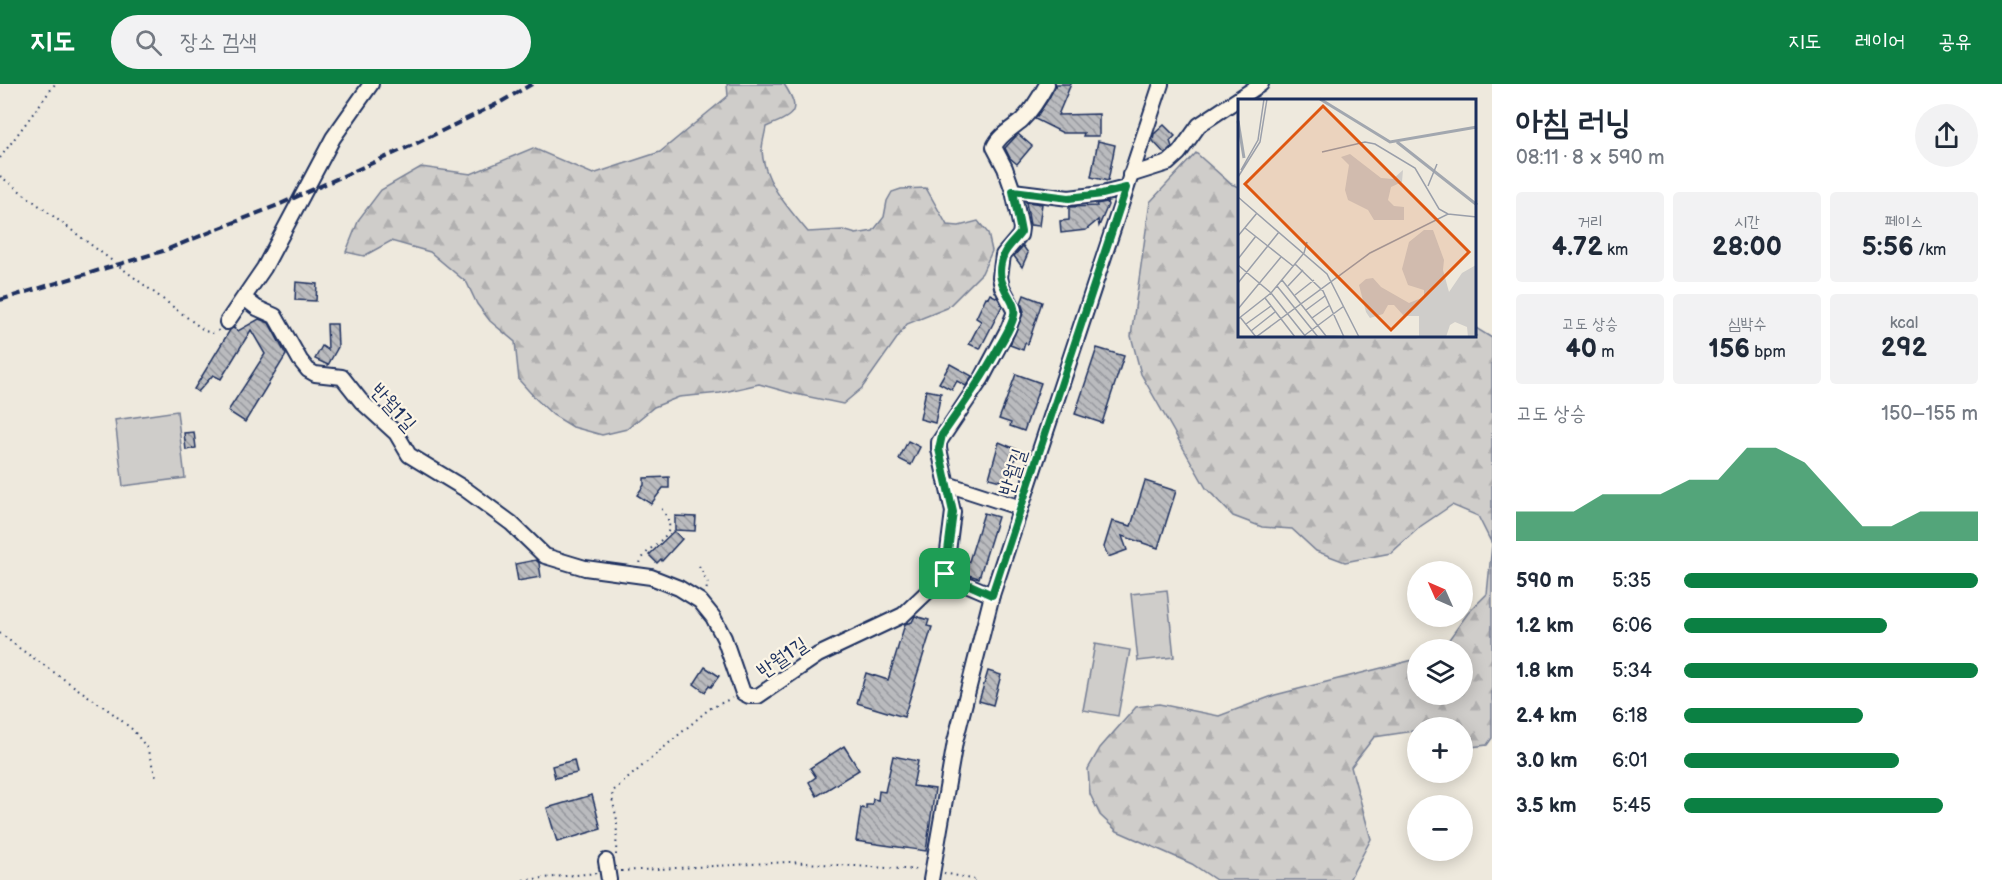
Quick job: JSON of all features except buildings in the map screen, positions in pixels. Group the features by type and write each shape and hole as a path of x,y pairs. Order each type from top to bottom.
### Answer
{"street":[{"path":"227,322 264,268 333,138 371,84"},
{"path":"992,595 945,574 953,512 939,442 982,378 1014,314 1000,277 1004,255 1021,232 1013,191 994,147 997,140 1023,119 1039,99 1047,84"},
{"name":"반월길","path":"931,875 955,742 992,595 1161,84"},
{"path":"1238,99 1261,84"},
{"path":"1013,191 1069,198 1102,194 1168,163 1179,153 1199,125 1238,99"},
{"name":"반월1길","path":"244,298 256,308 275,316 308,370 315,374 342,377 361,401 396,433 409,455 465,489 511,523 541,554 575,566 638,574 664,582 697,599 708,610 724,638 743,693 752,697 760,695 818,655 903,615 945,574"},
{"path":"947,484 1021,508"}],"path":[{"path":"0,158 55,84"},
{"path":"0,176 205,331 214,333 227,322"},
{"path":"638,574 645,554 669,533 668,517 660,507"},
{"path":"697,599 709,585 699,566"},
{"path":"0,633 133,730 147,748 156,777"},
{"path":"609,871 618,826 612,798 613,791 709,710 743,693"},
{"path":"523,880 609,871 789,862 976,880"}],"green space":[{"path":"727,84 784,84 790,93 793,112 766,127 762,147 763,161 778,194 808,232 843,230 856,234 873,231 884,217 887,201 892,192 901,189 926,188 947,225 959,226 978,221 988,233 992,251 982,273 947,308 907,324 862,388 843,404 759,384 720,393 679,397 654,407 627,429 602,435 573,427 553,415 519,380 515,342 490,321 477,304 467,283 430,252 391,241 364,256 346,252 359,219 381,190 421,167 471,174 533,148 593,174 660,152 728,96"},
{"path":"1196,153 1231,184 1238,186 1238,338 1477,338 1477,329 1492,338 1492,544 1478,516 1452,505 1421,526 1391,553 1345,562 1316,551 1292,529 1262,527 1233,516 1206,488 1141,374 1131,336 1150,202"},
{"path":"177,411 185,478 123,486 115,420"},
{"path":"1492,544 1492,738 1487,745 1473,747 1473,717 1407,717 1407,732 1374,737 1351,767 1371,839 1349,880 1216,880 1192,864 1117,831 1100,815 1090,794 1088,769 1100,748 1136,707 1159,704 1219,716 1275,695 1407,662 1407,705 1473,705 1473,639 1449,639 1458,627 1473,627 1473,608 1487,594"},
{"path":"1167,590 1174,657 1138,661 1131,594"},
{"path":"1095,644 1130,650 1118,716 1083,710"}],"railway":[{"path":"0,300 163,251 278,205 415,144 499,103 532,84"}],"route":[{"path":"1126,188 992,595 945,574 953,512 938,446 942,435 982,378 1014,314 1012,303 1000,283 1002,259 1006,250 1021,232 1013,191 1069,198 1126,188"}]}
